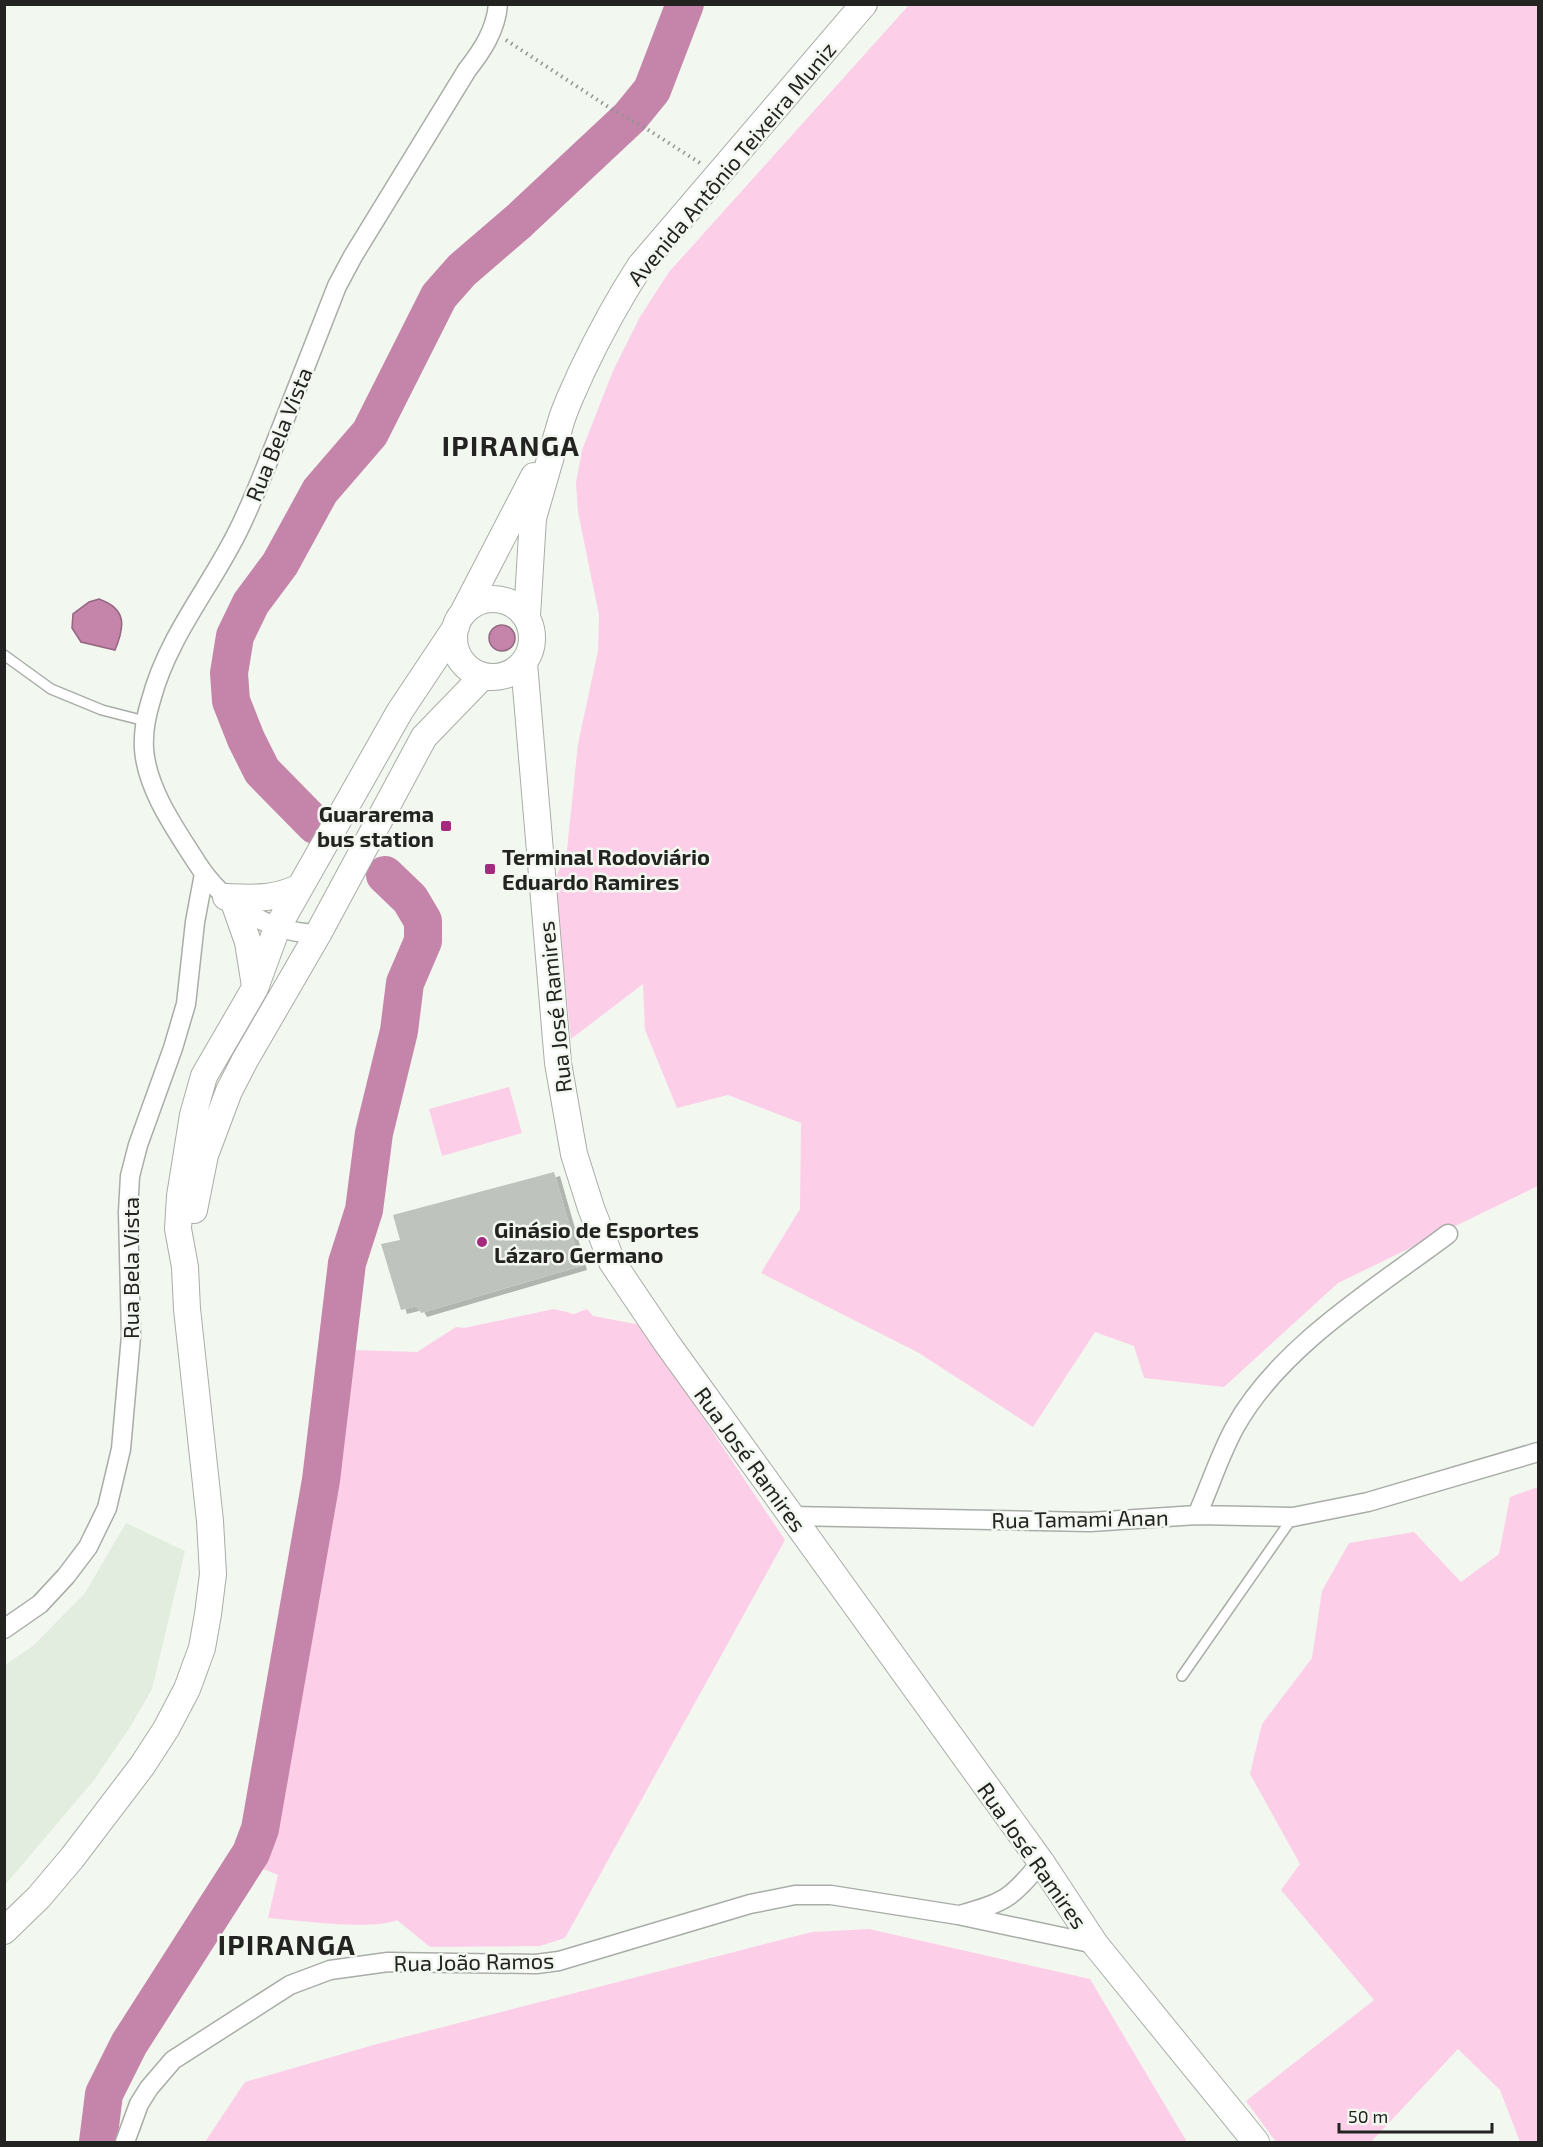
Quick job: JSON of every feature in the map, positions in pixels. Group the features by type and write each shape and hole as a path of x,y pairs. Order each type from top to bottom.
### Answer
{"main road":[{"name":"Avenida Antônio Teixeira Muniz","path":"524,663 529,656 531,643 531,629 526,616 533,518 564,411 598,336 640,266 864,4"},
{"name":"Avenida Antônio Teixeira Muniz","path":"4,1931 39,1897 72,1858 142,1766 166,1730 187,1689 202,1648 213,1574 187,1309 185,1266 178,1229 180,1196 193,1115 204,1077 255,988 277,928 400,711 460,619 560,424"},
{"path":"524,663 508,674 498,677 483,676 469,669 459,657 455,644 460,619 476,603 490,599 504,600 517,606 526,616"},
{"name":"Rua José Ramires","path":"524,663 558,1063 574,1154 591,1208 612,1262 666,1342 1041,1863 1095,1944 1256,2142"},
{"name":"Avenida Antônio Teixeira Muniz","path":"185,1266 205,1155 229,1091 318,934 424,737 483,676"},
{"path":"255,988 248,942 230,901 269,898 283,895 300,887"}],"street":[{"name":"Rua Bela Vista","path":"318,934 303,934 277,928 230,901 204,874 174,827 153,784 144,750 145,721 155,685 179,629 238,532 246,514 337,286 467,70 483,50 492,30 498,4"},
{"name":"Rua Bela Vista","path":"4,1629 40,1604 66,1576 88,1547 107,1508 121,1449 131,1336 128,1212 130,1176 138,1145 173,1048 186,1004 195,922 204,874"},
{"path":"1197,1515 1235,1427 1254,1399 1287,1359 1320,1330 1448,1234"},
{"name":"Rua Tamami Anan","path":"791,1515 1090,1522 1197,1515 1293,1517 1368,1502 1539,1452"},
{"name":"Rua João Ramos","path":"958,1915 1004,1901 1015,1893 1041,1863"},
{"name":"Rua João Ramos","path":"124,2142 139,2104 149,2088 173,2061 290,1985 330,1970 388,1962 536,1964 559,1961 750,1904 795,1895 831,1895 958,1915 1095,1944"}],"lane":[{"path":"4,655 51,689 102,710 145,721"},
{"path":"1182,1676 1293,1517"}],"path":[{"path":"492,30 613,110 719,174"}],"shaded area":[{"path":"909,5 1538,5 1538,1186 1338,1283 1224,1387 1144,1378 1134,1346 1095,1332 1033,1427 919,1353 761,1273 800,1209 801,1123 728,1095 677,1108 645,1030 643,984 571,1039 555,880 567,850 578,744 598,651 599,615 578,512 576,483 582,450 613,371 640,317 669,272"},
{"path":"99,599 115,608 121,619 121,633 115,650 81,642 72,628 73,614 89,602"},
{"path":"502,625 511,629 515,638 511,647 502,651 493,647 489,638 493,629"},
{"path":"509,1087 522,1133 442,1156 429,1109"},
{"path":"554,1309 574,1314 587,1309 593,1316 641,1325 785,1540 565,1938 540,1946 430,1947 397,1920 370,1925 353,1925 268,1918 278,1875 261,1868 281,1816 352,1350 417,1352 456,1327 464,1328"},
{"path":"1538,1487 1538,2142 1520,2142 1500,2090 1458,2049 1371,2142 1276,2142 1246,2101 1374,2000 1281,1890 1300,1864 1250,1774 1262,1724 1312,1658 1322,1591 1349,1543 1414,1532 1461,1582 1499,1554 1510,1497"},
{"path":"126,1523 185,1551 152,1689 130,1727 94,1780 5,1885 5,1665 33,1646 85,1593"},
{"path":"869,1929 1090,1979 1187,2142 205,2142 245,2082 377,2044 812,1932"}],"building":[{"name":"Ginásio de Esportes Lázaro Germano","path":"554,1172 581,1266 421,1313 417,1306 401,1310 381,1244 400,1240 393,1215"}],"waterway":[{"path":"315,825 262,771 246,739 231,701 229,673 235,636 251,603 280,564 320,491 370,433 439,296 462,270 519,221 630,117 652,90 685,4"},
{"path":"98,2142 104,2094 129,2044 251,1853 260,1829 321,1480 347,1263 364,1210 374,1133 399,1031 405,983 423,941 423,921 410,899 385,875"}],"place":[{"name":"Guararema bus station","path":"446,826"},
{"name":"Terminal Rodoviário Eduardo Ramires","path":"490,869"},
{"name":"Ginásio de Esportes Lázaro Germano","path":"482,1242"}],"district":[{"name":"IPIRANGA","path":"511,445"},
{"name":"IPIRANGA","path":"287,1944"}]}
